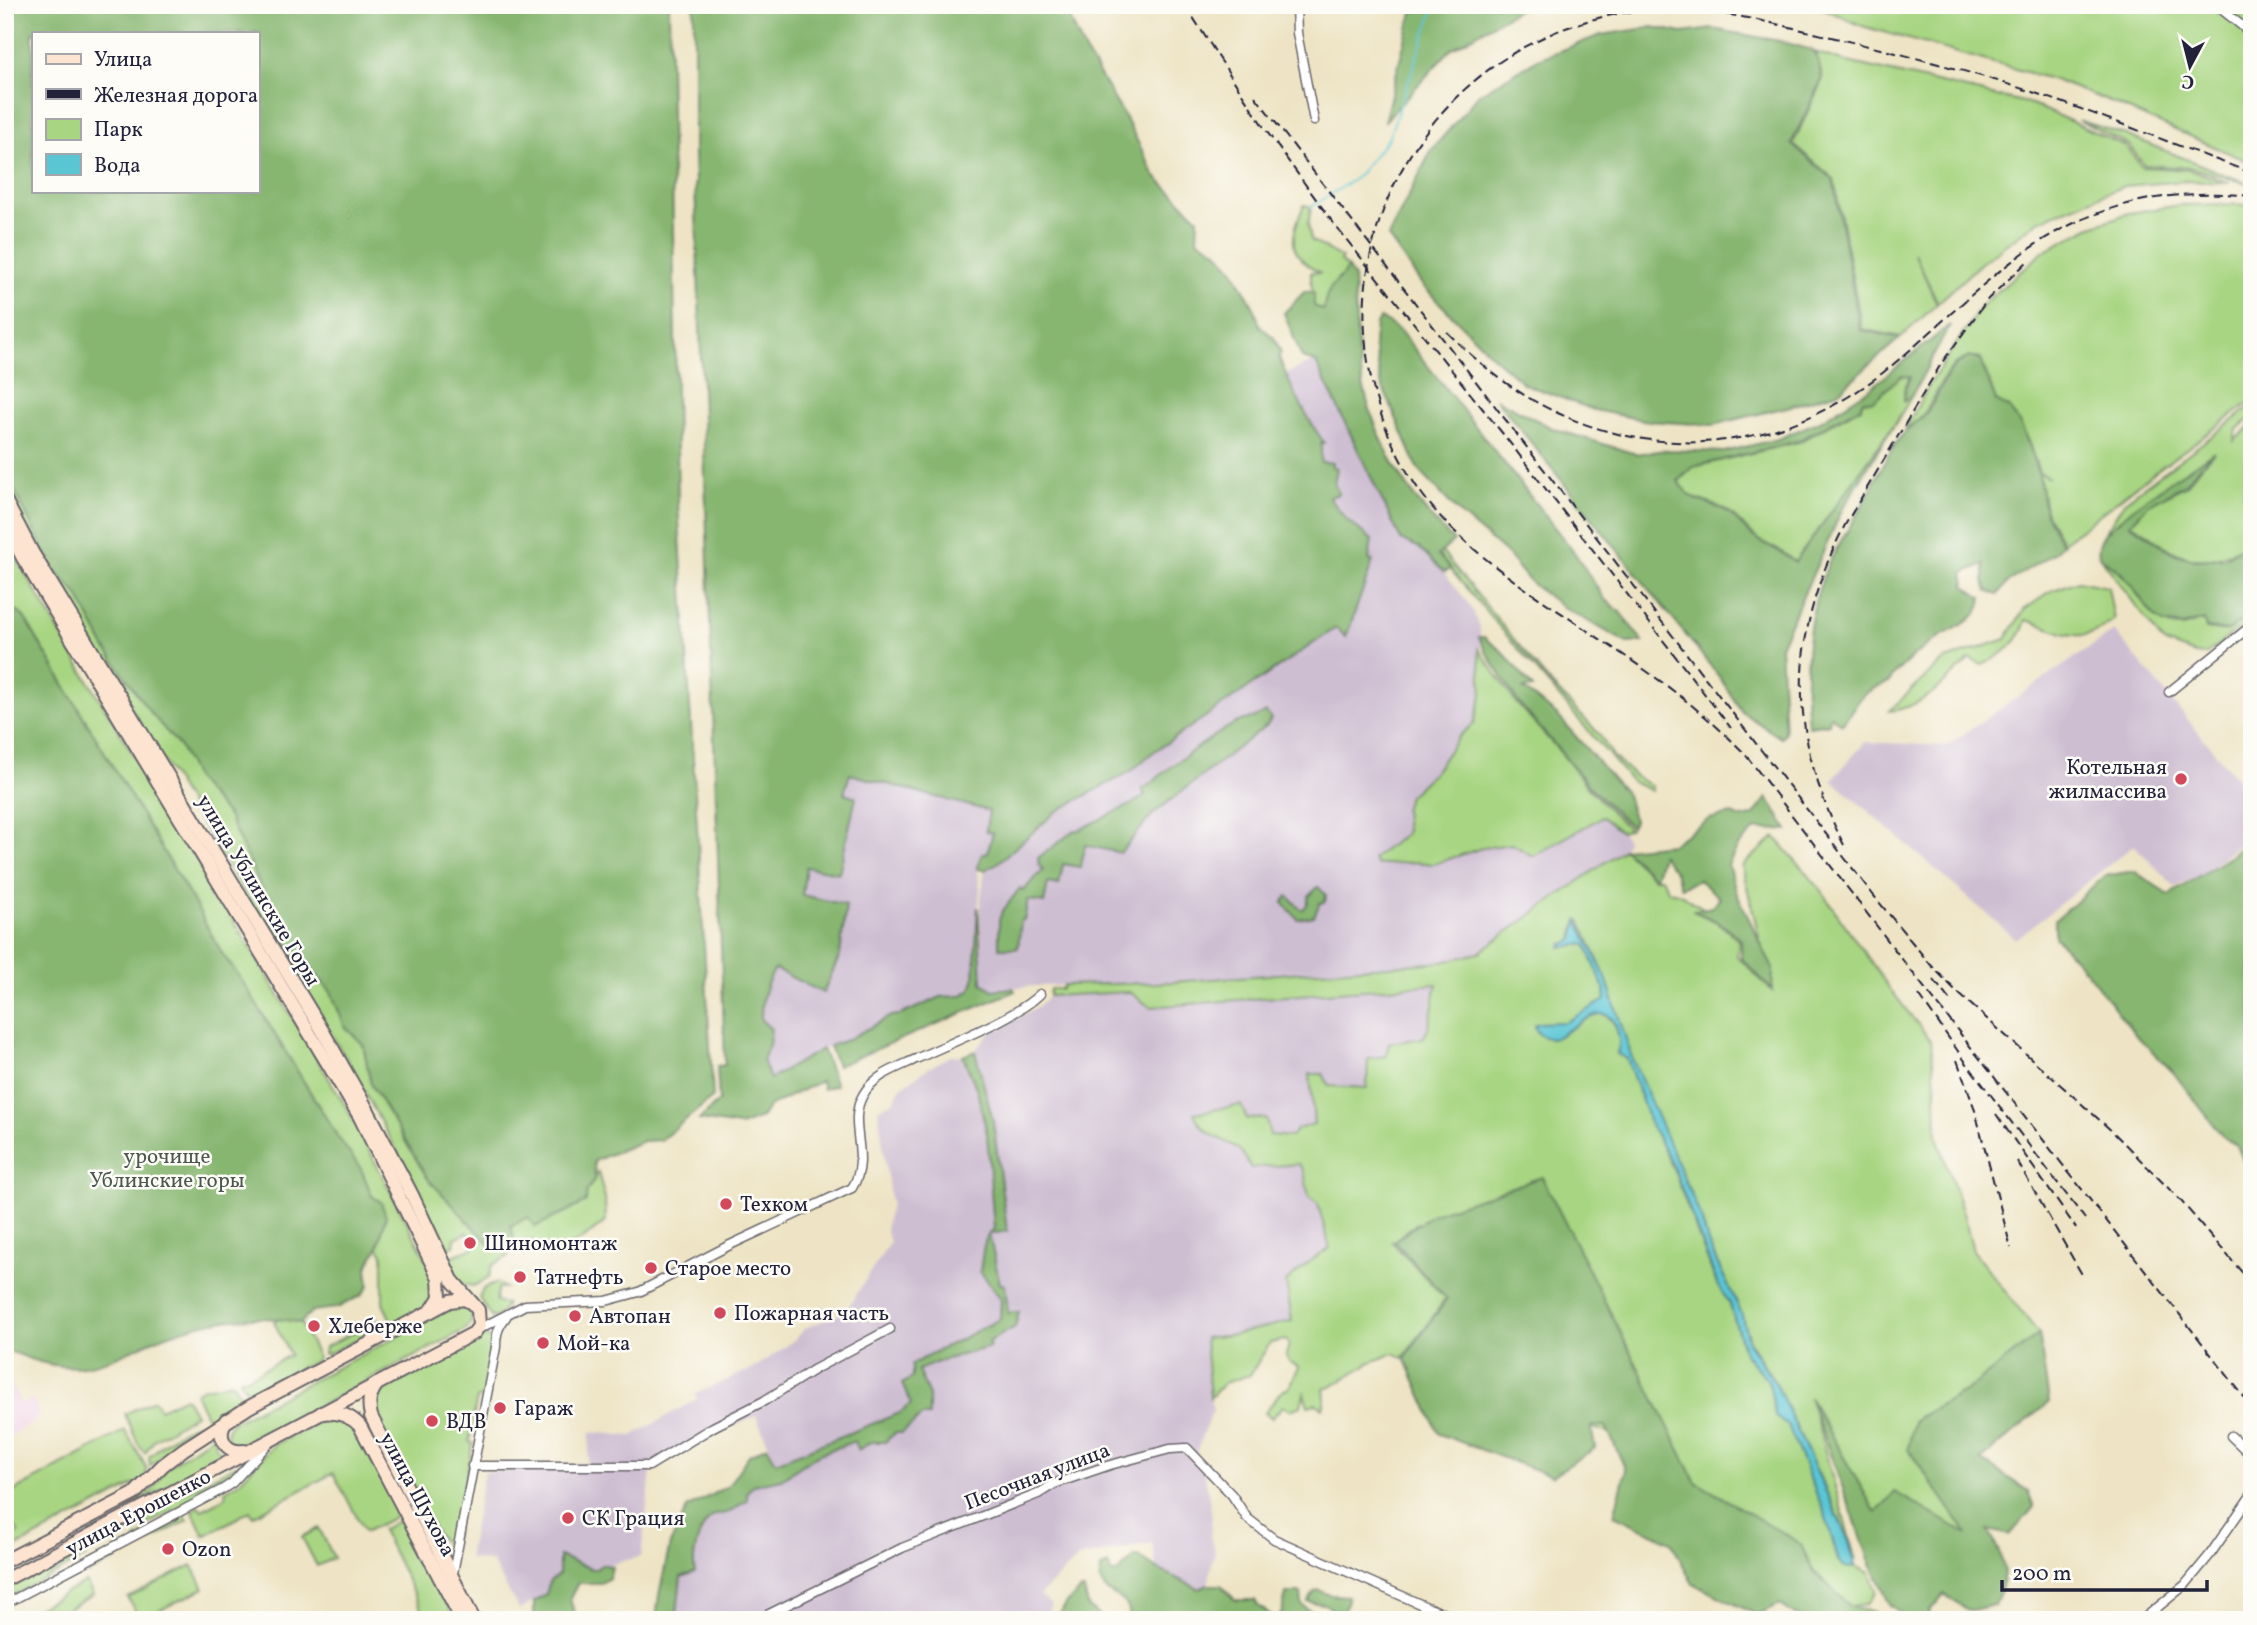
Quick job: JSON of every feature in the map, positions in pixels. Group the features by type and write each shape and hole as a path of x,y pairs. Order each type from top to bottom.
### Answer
{"main road":[{"name":"улица Ублинские Горы","path":"5,500 32,552 328,1042 399,1171 452,1280 475,1306"},
{"name":"улица Ублинские Горы","path":"5,524 360,1117 439,1278 440,1297 431,1311"},
{"name":"улица Ерошенко","path":"5,1561 134,1494 163,1465 226,1420 457,1299 464,1299 475,1306"},
{"path":"474,1332 479,1326 475,1306"},
{"name":"улица Ерошенко","path":"5,1580 474,1332"},
{"name":"улица Шухова","path":"377,1384 368,1404 371,1416 474,1620"},
{"name":"улица Шухова","path":"319,1413 344,1415 354,1419 360,1426 462,1620"},
{"name":"улица Ерошенко","path":"226,1420 221,1433 224,1445 230,1450 247,1451"}],"street":[{"path":"1296,5 1297,33 1314,121"},
{"path":"2216,5 2252,34"},
{"path":"2169,692 2252,625"},
{"name":"улица Ерошенко","path":"474,1332 525,1305 606,1301 626,1297 813,1204 852,1188 859,1177 861,1160 856,1118 866,1091 883,1074 1008,1016 1040,994"},
{"path":"475,1306 496,1338"},
{"path":"453,1576 453,1562 496,1338 499,1326 510,1312"},
{"path":"472,1466 649,1466 713,1427 764,1401 815,1368 890,1329"},
{"path":"474,1332 487,1332 496,1338"},
{"name":"улица Ерошенко","path":"5,1604 223,1489 246,1469 276,1435"},
{"path":"2231,1436 2252,1456"},
{"name":"Песочная улица","path":"757,1620 902,1548 1038,1494 1054,1484 1148,1454 1187,1448 1233,1495 1247,1518 1274,1539 1461,1620"},
{"path":"2142,1620 2185,1585 2252,1494"}],"shaded area":[{"path":"1315,361 1401,540 1418,547 1444,572 1470,606 1480,627 1482,694 1474,724 1460,735 1434,772 1409,796 1404,809 1406,833 1374,860 1378,865 1414,862 1434,864 1482,848 1512,844 1533,856 1603,816 1627,840 1624,848 1478,953 1443,962 1157,983 1032,986 993,990 982,983 980,907 985,870 999,862 1057,811 1130,772 1152,753 1336,628 1347,637 1372,562 1369,561 1356,529 1328,496 1334,483 1332,468 1321,462 1321,444 1324,443 1285,374"},
{"path":"2114,631 2252,797 2252,833 2204,873 2175,887 2134,845 2016,939 1832,780 1865,742 1946,746"},
{"path":"850,774 989,811 994,833 987,854 977,869 980,889 974,981 971,989 961,996 941,997 900,1015 891,1016 846,1040 822,1049 770,1079 762,1060 769,1045 761,1021 761,1001 765,985 775,969 802,896 806,867 839,873 855,797 844,794"},
{"path":"1437,984 1432,999 1430,1028 1423,1038 1390,1043 1386,1056 1368,1088 1329,1086 1314,1124 1297,1129 1291,1137 1270,1135 1218,1139 1241,1151 1251,1168 1299,1164 1304,1172 1309,1197 1318,1204 1330,1248 1309,1262 1292,1321 1233,1335 1205,1338 1213,1410 1202,1435 1195,1463 1204,1469 1212,1516 1210,1537 1215,1549 1208,1585 1199,1589 1157,1569 1152,1543 1078,1558 1040,1595 1051,1605 1044,1620 1014,1620 1012,1617 1000,1620 995,1618 993,1613 919,1620 673,1620 680,1598 681,1577 692,1563 704,1527 714,1516 732,1512 740,1503 747,1501 747,1492 753,1485 781,1477 819,1454 856,1441 858,1450 870,1442 885,1442 895,1433 902,1433 923,1415 930,1402 918,1370 990,1346 988,1342 1015,1327 1019,1313 1008,1314 1005,1285 1000,1284 988,1234 980,1271 1001,1299 1000,1319 912,1364 911,1404 900,1413 776,1462 756,1416 648,1468 651,1472 641,1557 618,1562 568,1582 519,1610 492,1562 468,1558 484,1472 588,1463 590,1432 632,1436 697,1399 695,1394 756,1367 795,1340 805,1328 845,1312 890,1242 885,1229 891,1204 878,1109 894,1101 900,1088 928,1068 953,1055 963,1056 977,1090 987,1134 994,1229 988,1232 1007,1231 993,1121 975,1051 990,1033 1039,1006 1049,996 1130,992 1150,1007"},
{"path":"5,1370 21,1404 33,1399 39,1412 36,1420 5,1439"}],"green space":[{"path":"5,5 669,5 678,502 713,1097 661,1140 643,1141 594,1161 595,1179 587,1191 586,1202 535,1227 528,1217 511,1226 515,1243 492,1247 428,1179 371,1084 363,1044 345,1027 331,992 276,926 228,816 196,780 180,747 149,711 104,646 78,595 52,567 5,471"},
{"path":"694,5 1068,5 1070,18 1082,46 1125,117 1155,176 1198,218 1197,239 1215,249 1232,267 1255,310 1260,326 1274,338 1293,390 1324,443 1321,444 1321,462 1332,463 1332,467 1337,468 1334,483 1339,494 1329,497 1347,520 1372,540 1369,560 1373,561 1346,637 1336,628 1152,753 1130,772 1057,811 999,862 985,870 977,869 982,854 987,854 993,833 986,831 989,811 850,774 844,793 856,797 839,873 806,867 802,895 846,905 840,955 823,993 775,969 766,987 761,1013 761,1020 771,1029 763,1060 770,1079 822,1049 836,1085 823,1089 821,1081 768,1107 761,1118 740,1126 699,1120 719,1101 717,1066 725,1065 694,153"},
{"path":"1414,5 1526,5 1451,49 1384,122"},
{"path":"1816,5 2252,5 2252,28 2242,26 2252,34 2252,163 2054,80 1862,26"},
{"path":"1653,27 1682,33 1713,29 1780,41 1812,50 1818,59 1822,79 1791,144 1833,179 1860,330 1900,338 1838,392 1713,425 1648,421 1594,410 1524,384 1491,355 1423,286 1388,237 1431,151 1479,94 1538,59 1601,35"},
{"path":"1815,52 1839,60 2032,104 2126,146 2142,167 2190,170 2230,183 2186,181 2124,186 2038,221 1981,263 1938,303 1914,253 1937,304 1901,337 1862,329 1834,179 1793,144 1823,79"},
{"path":"2078,120 2126,135 2246,183 2192,168 2144,165 2128,144"},
{"path":"1304,205 1311,207 1308,225 1311,240 1342,258 1340,261 1348,268 1329,292 1324,311 1314,306 1311,281 1311,272 1321,273 1302,259 1294,245 1296,227"},
{"path":"2181,205 2252,206 2252,401 2063,543 2045,511 2039,473 2049,478 2039,472 2019,422 1996,401 1981,359 1969,358 1953,367 1925,412 1904,430 1933,379 1982,305 2043,252 2089,227 2129,213"},
{"path":"1348,268 1354,278 1359,359 1369,407 1397,470 1423,508 1454,541 1438,555 1451,569 1444,572 1418,547 1401,540 1316,362 1302,358 1284,313 1305,291 1314,293 1314,306 1324,310 1329,291"},
{"path":"1381,318 1400,331 1576,555 1604,598 1620,612 1643,642 1627,643 1561,606 1530,582 1507,554 1461,515 1418,469 1381,383 1374,344 1376,324"},
{"path":"1950,325 1911,397 1904,401 1910,377 1901,376 1873,401 1863,400 1860,407 1798,441 1693,467 1678,481 1694,498 1728,513 1757,539 1795,562 1893,426 1843,508 1780,646 1785,732 1781,738 1742,712 1718,675 1496,399 1554,429 1636,454 1665,450 1724,452 1778,439 1822,420 1872,387"},
{"path":"1969,357 1980,360 1996,401 2009,408 2022,427 2039,476 2045,512 2062,544 2054,553 2009,581 1998,595 1988,591 1984,582 1984,564 1963,573 1965,586 1982,598 1976,614 1925,647 1889,682 1865,694 1842,724 1830,716 1829,723 1808,726 1808,643 1815,602 1829,563 1892,449 1930,407 1946,377"},
{"path":"1900,376 1910,377 1904,389 1904,401 1911,397 1894,426 1795,562 1758,539 1724,509 1689,494 1678,482 1693,467 1799,442 1861,407 1863,400 1873,401"},
{"path":"2252,406 2252,418 2237,429 2234,441 2252,425 2252,484 2244,491 2244,510 2252,521 2252,540 2217,558 2195,559 2172,550 2131,524 2147,505 2185,486 2214,451 2119,520 2101,539 2125,501"},
{"path":"2214,452 2183,485 2148,505 2130,524 2176,554 2195,560 2224,558 2252,541 2252,604 2245,618 2228,631 2206,628 2204,620 2183,626 2163,623 2152,614 2123,574 2099,556 2098,552 2101,540 2122,518 2153,493"},
{"path":"5,471 52,567 78,595 104,646 149,711 180,747 196,780 228,816 276,926 331,992 345,1027 363,1044 371,1084 428,1179 511,1227 528,1216 535,1227 587,1191 598,1172 605,1198 606,1221 590,1234 558,1249 538,1250 532,1240 515,1243 507,1257 492,1265 489,1278 473,1286 462,1284 449,1259 477,1245 468,1232 455,1238 454,1246 442,1248 415,1184 347,1060 160,756 24,527 5,490"},
{"path":"5,539 345,1105 430,1266 436,1292 428,1306 392,1323 383,1303 383,1254 378,1247 386,1216 372,1196 361,1169 337,1136 241,979 221,952 24,617 5,602"},
{"path":"1442,552 1551,684 1597,732 1614,757 1636,777 1652,786 1652,791 1632,782 1438,555"},
{"path":"2100,557 2129,582 2154,616 2171,626 2182,627 2204,620 2206,629 2227,632 2245,619 2252,605 2252,619 2205,655 2165,643"},
{"path":"2078,581 2108,587 2114,620 2096,632 2073,635 2026,620 2015,642 1997,657 1982,665 1970,659 1923,699 1901,709 1889,711 1943,661 2006,639 2024,610 2051,591"},
{"name":"урочище Ублинские горы","path":"5,602 24,617 221,952 241,979 337,1136 361,1169 372,1196 381,1202 386,1216 378,1247 367,1268 369,1285 362,1295 337,1308 312,1311 301,1323 267,1318 214,1322 164,1336 105,1361 83,1366 50,1364 5,1352"},
{"path":"1479,637 1484,637 1503,652 1533,688 1523,689 1558,716 1627,795 1634,821 1631,827 1593,790 1517,701"},
{"path":"1479,649 1516,703 1590,790 1629,829 1621,832 1602,817 1533,856 1512,844 1482,848 1434,864 1414,862 1377,865 1373,859 1406,833 1404,809 1409,796 1434,772 1460,735 1474,724 1482,694"},
{"path":"1266,712 1271,719 1267,725 1153,814 1120,853 1085,845 1080,867 1063,864 1059,885 1048,883 1044,903 1028,900 1024,920 1021,920 1018,948 999,948 999,920 1002,912 1020,888 1023,891 1043,870 1038,858 1075,830 1132,804 1145,795 1142,789 1228,727"},
{"path":"1767,798 1788,830 1756,829 1738,846 1728,865 1737,894 1773,969 1772,990 1741,958 1741,940 1719,922 1694,911 1712,907 1720,898 1699,880 1681,887 1675,872 1662,855 1655,878 1624,849 1672,844 1709,819 1732,814 1741,818 1753,816"},
{"path":"2252,835 2252,1182 2237,1145 2224,1138 2173,1072 2135,1034 2085,970 2055,937 2055,920 2105,876 2134,871 2169,895 2231,856"},
{"path":"1775,837 1817,885 1890,989 1931,1041 1937,1137 1973,1250 2039,1334 1965,1392 1914,1420 1908,1449 1970,1536 1876,1514 1811,1401 1856,1561 1850,1541 1776,1384 1749,1341 1741,1312 1709,1245 1700,1214 1652,1108 1633,1061 1606,978 1580,920 1576,924 1573,940 1561,947 1586,944 1604,988 1605,1000 1566,1022 1539,1023 1535,1025 1537,1031 1552,1039 1589,1017 1603,1013 1615,1026 1619,1036 1617,1054 1627,1059 1650,1123 1672,1166 1717,1285 1730,1304 1744,1354 1767,1379 1775,1415 1788,1426 1825,1514 1838,1561 1845,1567 1855,1566 1870,1573 1876,1592 1867,1604 1850,1606 1813,1571 1801,1545 1795,1540 1721,1499 1617,1435 1476,1395 1444,1301 1403,1358 1394,1353 1369,1363 1329,1388 1324,1388 1323,1408 1316,1404 1308,1406 1304,1393 1301,1406 1290,1410 1283,1406 1272,1418 1265,1413 1280,1392 1289,1388 1299,1367 1289,1361 1286,1355 1289,1344 1286,1340 1270,1343 1250,1375 1224,1383 1210,1398 1205,1338 1233,1335 1292,1321 1286,1282 1330,1248 1318,1204 1309,1197 1304,1172 1299,1164 1251,1168 1240,1151 1207,1132 1194,1113 1241,1105 1247,1119 1266,1118 1270,1135 1291,1137 1297,1129 1314,1124 1310,1074 1323,1074 1329,1086 1367,1088 1368,1059 1386,1056 1389,1043 1423,1038 1431,1019 1437,984 1150,1007 1130,992 1049,996 1050,989 1062,989 1063,985 1157,983 1443,962 1478,953 1624,849 1654,878 1661,878 1669,891 1683,895 1703,908 1693,911 1719,923 1739,941 1737,956 1772,991 1742,866","holes":["1418,1223 1442,1295 1392,1242"]},
{"path":"1318,887 1326,895 1325,902 1320,903 1314,916 1298,919 1283,903 1288,896 1302,910 1307,905 1309,896"},
{"path":"978,907 982,983 993,990 1013,988 1015,991 837,1066 829,1046 847,1040 891,1016 900,1015 941,997 961,996 971,989 974,980"},
{"path":"975,1051 993,1121 1007,1231 989,1234 1000,1284 1005,1285 1008,1313 1019,1312 1015,1327 988,1342 990,1347 918,1370 929,1396 929,1416 922,1416 902,1433 895,1433 885,1442 871,1442 858,1450 855,1441 819,1454 781,1479 753,1485 747,1492 747,1501 730,1512 713,1516 697,1542 695,1572 681,1577 677,1613 673,1620 656,1620 670,1544 687,1508 728,1486 749,1455 767,1446 776,1462 900,1413 911,1404 902,1384 912,1378 912,1364 1000,1319 1001,1299 980,1271 985,1242 987,1237 990,1232 994,1229 987,1134 977,1090 963,1056"},
{"path":"1542,1177 1696,1482 1795,1540 1801,1545 1813,1571 1850,1606 1875,1612 1878,1620 1803,1620 1779,1604 1757,1615 1693,1584 1671,1542 1614,1515 1626,1470 1606,1426 1591,1426 1595,1448 1552,1476 1439,1434 1405,1358 1447,1299 1394,1241 1433,1214"},
{"path":"497,1283 505,1288 498,1288 496,1302 506,1304 501,1314 492,1318 479,1298 483,1289"},
{"path":"457,1305 467,1306 472,1310 471,1323 461,1332 247,1444 236,1445 227,1438 228,1428 233,1422"},
{"path":"281,1318 301,1323 318,1358 248,1393 240,1380 241,1377 245,1379 290,1355 274,1322"},
{"path":"382,1320 382,1327 324,1354 325,1347"},
{"path":"2039,1334 2049,1402 1981,1460 2028,1491 2034,1507 2010,1535 1988,1530 2004,1567 1995,1605 1968,1611 1944,1594 1929,1612 1932,1620 1901,1620 1901,1613 1890,1605 1871,1564 1809,1397 1876,1513 1895,1492 1968,1535 1908,1449 1914,1420 1965,1392"},
{"path":"482,1336 491,1338 492,1351 483,1396 477,1398 469,1442 473,1443 454,1536 452,1542 444,1543 404,1474 382,1429 374,1403 383,1390"},
{"path":"229,1382 234,1384 239,1399 208,1420 195,1393"},
{"path":"185,1397 195,1414 154,1440 145,1453 138,1444 125,1414 154,1400 160,1409"},
{"path":"330,1417 343,1419 353,1427 397,1507 398,1512 393,1518 365,1532 333,1473 253,1516 250,1511 204,1536 193,1512 197,1506 202,1510 226,1497 225,1491 240,1481 275,1444"},
{"path":"198,1423 199,1429 150,1466 149,1457 154,1452 178,1433"},
{"path":"125,1430 147,1469 145,1479 5,1553 5,1540 19,1533 13,1524 5,1528 5,1496"},
{"path":"214,1435 216,1447 226,1455 79,1535 78,1531 152,1490 166,1468"},
{"path":"254,1456 225,1483 139,1529 136,1517"},
{"path":"183,1514 188,1520 88,1574 89,1564 94,1562 97,1565 118,1554 117,1549 122,1546 126,1550 136,1545 136,1539 143,1535 147,1538 179,1521 179,1516"},
{"path":"398,1521 405,1523 455,1620 427,1620 382,1530"},
{"path":"319,1528 334,1558 317,1566 302,1537"},
{"path":"80,1548 86,1557 5,1600 5,1588"},
{"path":"559,1556 592,1569 603,1564 612,1567 609,1578 601,1583 578,1583 570,1598 576,1620 537,1620 534,1616 534,1602 546,1594 550,1581 559,1574"},
{"path":"1135,1557 1199,1589 1208,1585 1221,1585 1235,1600 1255,1600 1258,1606 1276,1618 1282,1613 1286,1593 1301,1593 1302,1605 1319,1614 1330,1613 1331,1608 1324,1604 1308,1602 1314,1592 1319,1590 1329,1595 1348,1596 1346,1606 1340,1615 1342,1620 1142,1620 1137,1615 1129,1616 1128,1608 1107,1591 1100,1579 1101,1568 1108,1565 1111,1573 1117,1573"},
{"path":"192,1565 204,1588 140,1620 128,1598"},
{"path":"86,1582 93,1595 47,1620 15,1620"},
{"path":"1084,1590 1088,1606 1103,1620 1055,1620 1067,1603"}],"water":[{"path":"1578,920 1606,978 1633,1061 1700,1215 1709,1246 1741,1312 1748,1342 1776,1384 1849,1541 1855,1566 1851,1568 1845,1567 1839,1561 1825,1514 1788,1425 1775,1415 1767,1379 1745,1354 1730,1304 1718,1285 1673,1166 1650,1123 1627,1059 1617,1053 1619,1037 1611,1018 1604,1014 1587,1018 1552,1039 1540,1035 1537,1031 1535,1025 1539,1023 1566,1022 1605,1000 1604,988 1586,944 1561,947 1574,940"}],"waterway":[{"path":"1311,207 1356,178 1389,137 1435,5"}],"railway":[{"path":"1185,5 1265,129 1337,228 1503,434 1731,728"},
{"path":"2252,173 2044,96 1911,57 1735,16 1686,10 1637,11 1598,18 1560,30 1525,46 1492,67 1462,92 1435,120 1412,152 1393,187 1379,222 1365,295 1369,368 1378,404 1391,439 1408,473 1425,498 1444,520 1487,560 1669,687 1745,754 2252,1407"},
{"path":"1255,96 1874,896 1930,964 1957,992 2113,1132 2181,1201 2252,1284"},
{"path":"1447,332 1507,384 1574,420 1619,434 1665,441 1712,442 1757,434 1802,420 1844,399 1885,371 2015,259 2038,243 2085,218 2154,198 2202,194 2252,196"},
{"path":"1844,845 1825,804 1812,763 1804,724 1802,684 1805,645 1813,606 1826,566 1845,525 1941,364 1988,299 2028,261"},
{"path":"1934,980 1951,1002"},
{"path":"1919,995 1962,1057 2085,1219"},
{"path":"1957,1060 1974,1107 2011,1248"},
{"path":"1996,1114 2076,1228"},
{"path":"2017,1161 2084,1278"}],"place":[{"name":"Котельная жилмассива","path":"2181,779"},
{"name":"Техком","path":"726,1204"},
{"name":"Шиномонтаж","path":"470,1243"},
{"name":"Старое место","path":"651,1268"},
{"name":"Татнефть","path":"520,1277"},
{"name":"Пожарная часть","path":"720,1313"},
{"name":"Автопан","path":"575,1316"},
{"name":"Хлеберже","path":"314,1326"},
{"name":"Мой-ка","path":"543,1343"},
{"name":"Гараж","path":"500,1408"},
{"name":"ВДВ","path":"432,1421"},
{"name":"СК Грация","path":"568,1518"},
{"name":"Ozon","path":"168,1549"}]}
